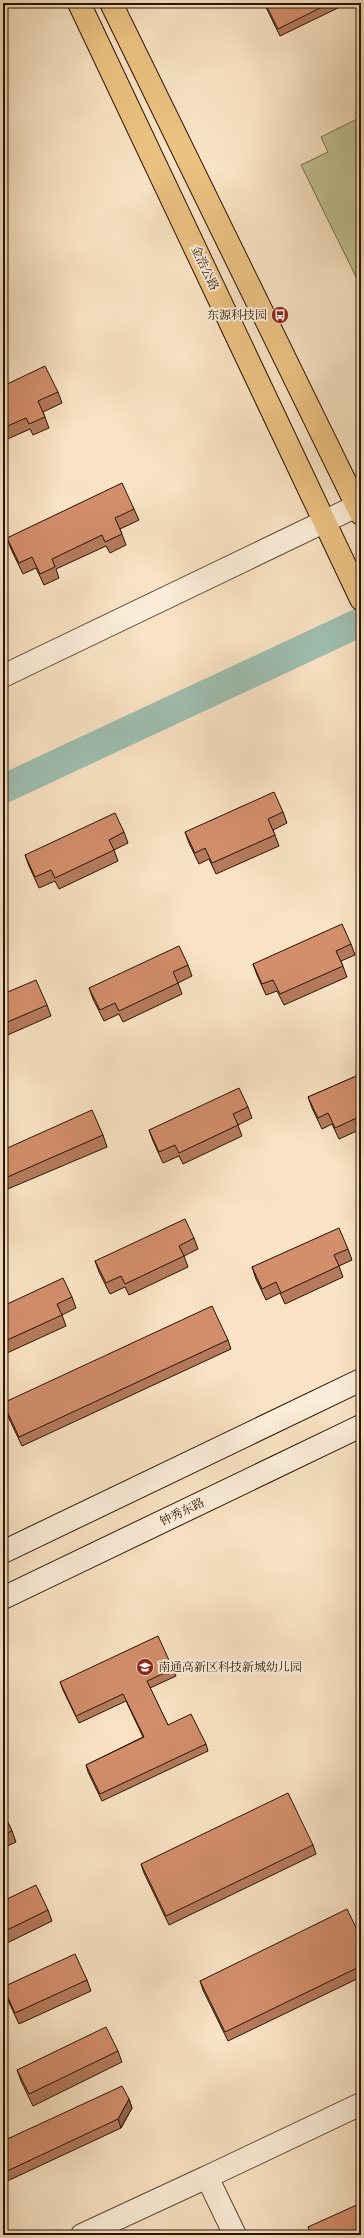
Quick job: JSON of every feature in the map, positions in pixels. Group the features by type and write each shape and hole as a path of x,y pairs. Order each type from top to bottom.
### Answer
{"main road":[{"name":"金浩公路","path":"79,3 361,599"},
{"path":"3,676 324,521 360,508 111,3"},
{"path":"3,1552 361,1380"},
{"name":"钟秀东路","path":"3,1598 361,1426"},
{"path":"82,2235 361,2104"},
{"path":"207,2177 235,2235"}],"green space":[{"path":"361,117 361,287 301,165 328,152 321,137"}],"building":[{"path":"265,3 330,3 278,29"},
{"path":"45,366 58,392 38,401 45,417 29,424 26,418 3,428 3,386"},
{"path":"122,483 134,509 115,518 122,534 105,542 102,535 52,559 55,567 40,574 32,557 19,563 7,538"},
{"path":"274,792 283,812 268,819 275,835 212,863 205,848 195,853 185,832"},
{"path":"115,813 124,832 109,840 114,850 55,878 51,870 35,877 25,855"},
{"path":"342,924 351,944 336,951 343,966 280,994 273,980 262,984 253,964"},
{"path":"179,946 188,965 173,972 178,983 119,1011 115,1003 100,1010 89,988"},
{"path":"36,980 47,1005 3,1024 3,994"},
{"path":"361,1074 361,1116 335,1128 328,1113 318,1118 308,1097"},
{"path":"239,1088 248,1107 233,1114 238,1125 179,1153 175,1145 159,1152 149,1130"},
{"path":"92,1110 103,1135 3,1179 3,1150"},
{"path":"185,1219 194,1238 179,1246 184,1256 125,1284 121,1276 106,1283 95,1261"},
{"path":"339,1228 348,1249 334,1255 339,1266 281,1293 276,1282 262,1289 252,1267"},
{"path":"63,1278 72,1297 57,1304 62,1315 3,1342 3,1306"},
{"path":"212,1306 228,1340 19,1437 3,1403"},
{"path":"158,1636 173,1669 147,1681 168,1725 191,1714 206,1744 100,1794 86,1765 144,1737 123,1694 76,1716 60,1682"},
{"path":"288,1793 313,1845 166,1916 141,1864"},
{"path":"3,1812 12,1831 3,1835"},
{"path":"36,1885 48,1910 3,1932 3,1901"},
{"path":"347,1909 361,1938 361,1966 225,2032 200,1981"},
{"path":"75,1954 87,1980 15,2013 3,1987"},
{"path":"106,2027 118,2051 29,2094 17,2070"},
{"path":"122,2086 129,2099 118,2119 3,2173 3,2141"},
{"path":"361,2203 361,2235 311,2235 308,2227"}],"waterway":[{"path":"3,789 361,622"}],"place":[{"name":"东源科技园","path":"280,315"},
{"name":"南通高新区科技新城幼儿园","path":"145,1667"}]}
